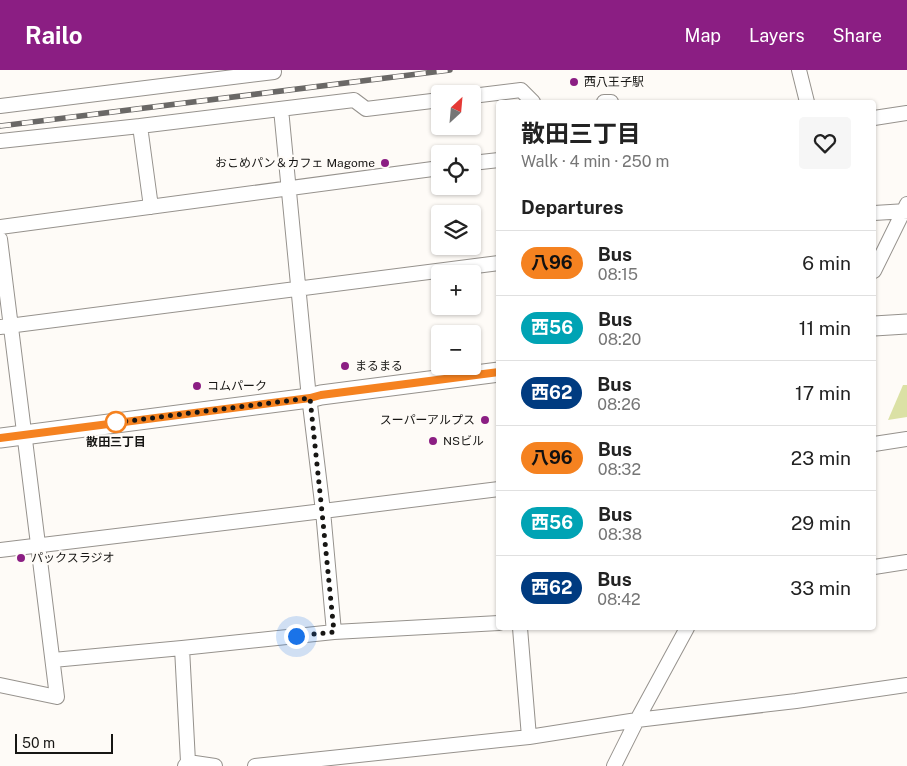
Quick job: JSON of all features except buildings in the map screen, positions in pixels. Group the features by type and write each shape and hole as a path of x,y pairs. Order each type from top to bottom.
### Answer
{"street":[{"path":"0,106 274,72 273,70"},
{"path":"799,70 806,100"},
{"path":"481,95 521,90 531,100"},
{"path":"0,141 354,100 366,109 431,101"},
{"path":"281,109 334,632"},
{"path":"876,118 907,113"},
{"path":"140,126 151,207"},
{"path":"481,163 496,160"},
{"path":"0,228 431,169"},
{"path":"876,213 906,208"},
{"path":"876,267 906,208"},
{"path":"0,239 5,326 25,434 58,697 0,685"},
{"path":"5,326 496,263"},
{"path":"876,326 907,324"},
{"path":"0,438 496,372"},
{"path":"876,444 907,439"},
{"path":"0,550 496,489"},
{"path":"876,567 907,562"},
{"path":"53,660 334,632 496,623"},
{"path":"520,630 529,737"},
{"path":"614,766 686,630"},
{"path":"182,648 187,764 215,766"},
{"path":"255,766 529,737 637,720 907,686"}],"green space":[{"path":"903,385 907,385 907,417 888,420"}],"railway":[{"path":"0,126 450,70"}],"bus line":[{"name":"八96","path":"0,438 496,372"}],"place":[{"name":"西八王子駅","path":"574,82"},
{"name":"おこめパン＆カフェ Magome","path":"385,163"},
{"name":"まるまる","path":"345,366"},
{"name":"コムパーク","path":"197,386"},
{"name":"スーパーアルプス","path":"485,420"},
{"name":"散田三丁目","path":"116,422"},
{"name":"NSビル","path":"433,441"},
{"name":"パックスラジオ","path":"21,558"}],"route":[{"path":"116,422 112,423 310,398 334,632 296,636"}]}
